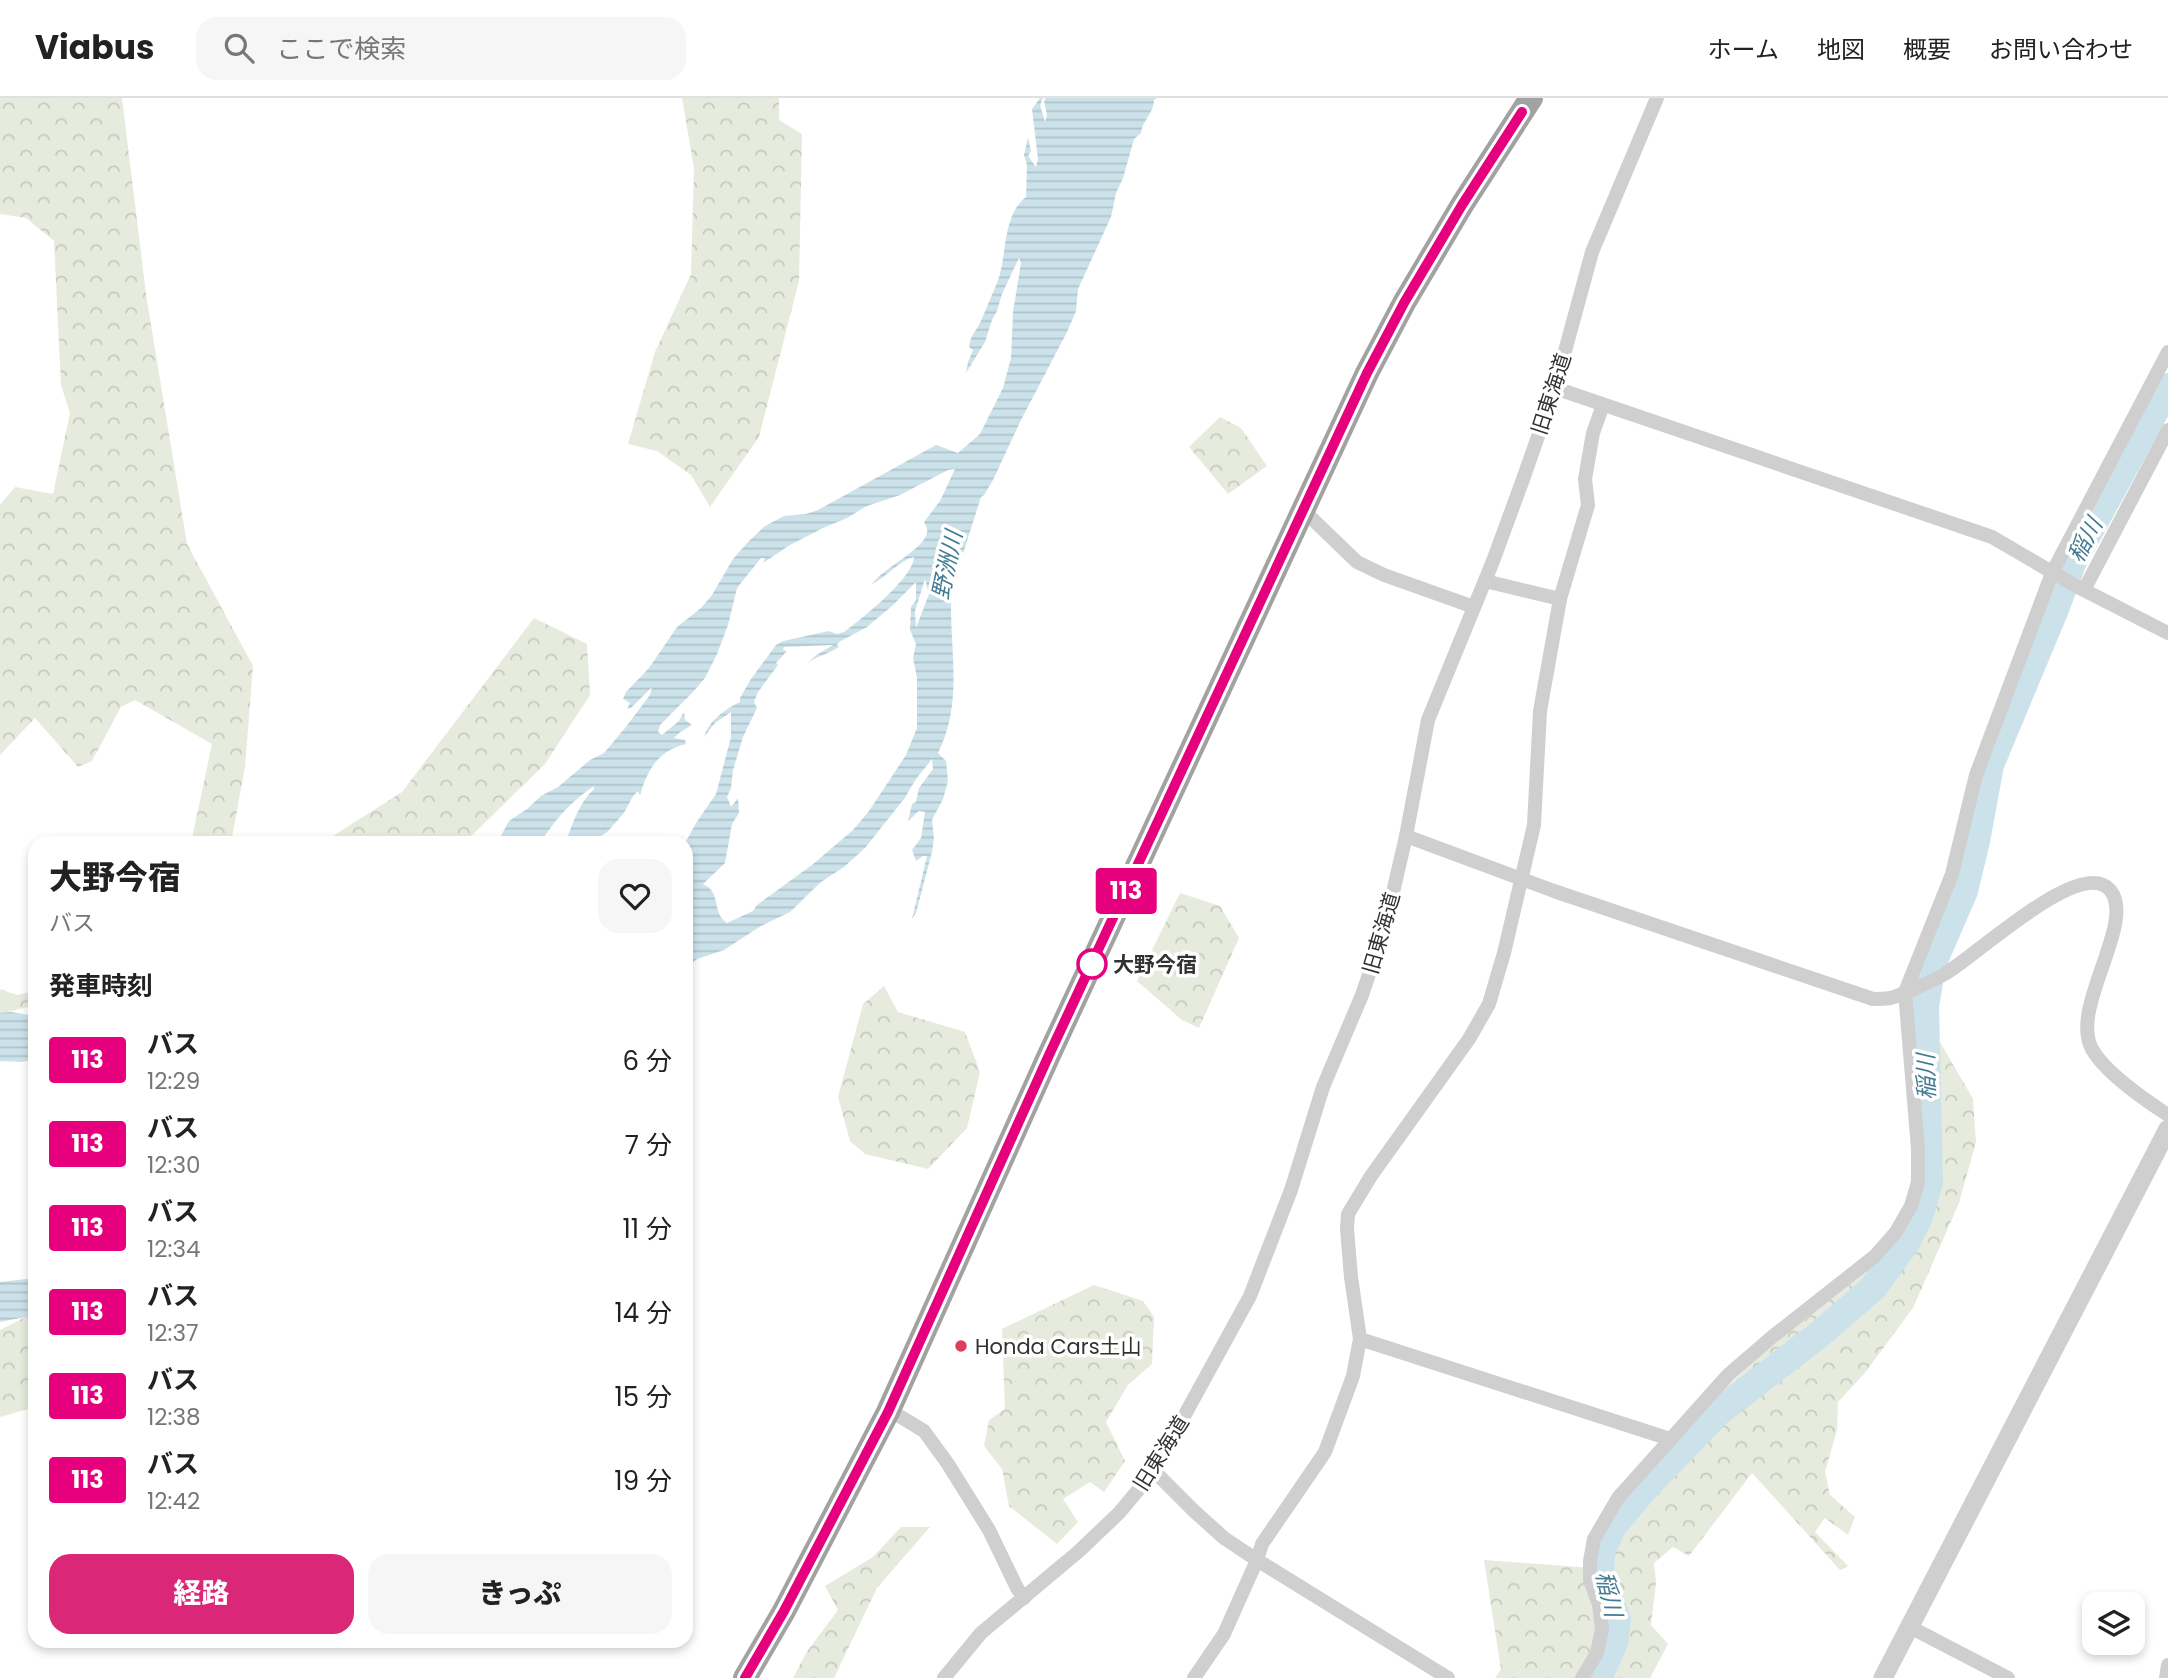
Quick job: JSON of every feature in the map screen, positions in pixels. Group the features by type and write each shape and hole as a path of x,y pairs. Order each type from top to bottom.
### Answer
{"highway":[{"path":"745,1678 784,1611 888,1412 1049,1055 1367,373 1404,303 1462,205 1529,103"}],"street":[{"name":"旧東海道","path":"944,1678 981,1633 1078,1552 1119,1513 1154,1471 1250,1296 1291,1190 1323,1087 1362,995 1385,927 1428,720 1485,581 1555,388 1592,252 1657,98"},
{"path":"1582,1678 1597,1653 1602,1629 1599,1605 1590,1580 1594,1539 1618,1498 1737,1367 1875,1256 1896,1232 1911,1206 1917,1182 1918,1149 1912,989 1952,874 1976,775 2055,574 2168,352"},
{"path":"1555,388 1992,537 2080,588 2168,633"},
{"path":"1194,1678 1224,1634 1262,1545 1325,1452 1353,1376 1360,1339 1351,1277 1348,1214 1371,1177 1469,1039 1489,1004 1534,825 1540,711 1560,599 1587,505 1585,479 1593,433 1603,405"},
{"path":"2080,588 2168,430"},
{"path":"1303,510 1357,562 1384,575 1474,607"},
{"path":"1485,581 1560,599"},
{"path":"1406,835 1522,879 1874,999 1892,998 1944,975 2041,903 2080,884 2098,882 2110,890 2117,904 2114,928 2085,1028 2090,1047 2102,1064 2168,1115"},
{"path":"1884,1678 2168,1129"},
{"path":"1360,1339 1670,1439"},
{"path":"888,1412 924,1431 989,1530 1024,1598"},
{"path":"1154,1471 1224,1538 1448,1678"},
{"path":"1910,1627 2008,1678"},
{"path":"2166,1678 2168,1665"}],"green space":[{"path":"0,98 122,98 146,294 187,544 253,666 245,767 232,836 192,836 212,744 135,700 121,707 92,761 78,767 35,718 0,755 0,505 15,487 53,494 70,413 61,385 54,241 26,218 0,214"},
{"path":"682,98 779,98 779,120 802,134 799,281 759,437 710,507 691,475 657,451 628,444 655,352 691,274 694,168"},
{"path":"1220,417 1241,428 1267,466 1228,494 1189,447"},
{"path":"534,618 587,644 590,695 545,764 471,836 333,836 402,792"},
{"path":"1180,893 1220,906 1239,938 1199,1028 1182,1020 1137,981"},
{"path":"884,986 898,1012 965,1032 980,1072 967,1128 928,1169 865,1154 850,1141 838,1097 863,1004"},
{"path":"0,989 17,995 28,993 28,1007 0,1014"},
{"path":"1940,1042 1973,1099 1976,1142 1959,1203 1913,1308 1864,1374 1838,1402 1837,1430 1825,1472 1830,1495 1855,1517 1848,1535 1825,1518 1815,1532 1848,1566 1840,1570 1752,1473 1689,1556 1673,1547 1654,1563 1656,1583 1651,1625 1668,1644 1650,1678 1495,1678 1501,1669 1484,1560 1607,1569 1606,1552 1620,1524 1704,1408 1764,1352 1856,1280 1902,1235 1921,1198 1931,1047"},
{"path":"1094,1285 1143,1301 1154,1317 1152,1364 1128,1385 1106,1422 1125,1461 1104,1492 1090,1482 1063,1499 1078,1522 1057,1544 1009,1506 1002,1469 984,1446 989,1420 1005,1409 1002,1329"},
{"path":"28,1316 28,1409 0,1417 0,1330"},
{"path":"901,1527 930,1527 877,1588 834,1678 793,1678 806,1653 838,1610 825,1586 873,1557"}],"water":[{"name":"野洲川","path":"1040,98 1043,98 1040,105 1045,122 1046,98 1157,98 1141,133 1134,139 1111,217 1078,289 1076,311 1067,332 993,480 981,497 960,563 957,557 951,605 954,684 950,718 938,753 946,761 948,781 943,799 932,820 932,852 916,913 912,919 927,856 916,861 912,850 921,838 925,812 919,811 908,821 919,788 933,769 932,759 865,848 844,867 821,882 790,912 761,926 724,950 693,962 693,836 689,836 716,794 731,737 731,712 715,723 704,737 706,731 719,716 740,702 751,679 776,645 829,631 837,634 844,632 896,587 914,557 872,584 924,539 927,528 924,522 940,501 955,469 900,495 867,506 790,545 763,563 765,558 761,558 737,588 728,625 705,678 660,725 658,732 662,735 679,721 684,712 685,720 692,725 674,738 685,740 686,744 661,756 651,769 640,795 638,791 608,831 601,836 568,836 580,808 594,786 564,812 545,836 501,836 509,821 541,796 558,787 590,760 604,753 650,695 652,687 627,709 630,703 623,699 626,692 649,668 677,627 701,608 712,595 733,559 765,526 784,516 818,510 936,445 958,453 980,434 1003,388 1011,358 1013,312 1021,263 1019,258 1002,294 985,342 966,373 973,350 969,347 997,283 1012,215 1026,197 1027,165 1024,155 1028,137 1031,151 1028,156 1036,167 1038,159 1032,109","holes":["925,579 929,594 916,628 915,611","916,582 916,600 911,607 910,630 916,644 913,658 917,678 917,728 906,755 869,811 853,830 812,865 757,905 753,911 727,923 719,913 713,892 703,884 725,863 732,824 739,813 738,798 731,807 727,797 733,770 743,737 757,708 754,702 758,692 787,651 783,650 784,647 833,645 808,663 839,647 839,642 867,627"]},
{"path":"0,1013 28,1015 28,1061 0,1061"},
{"path":"28,1279 28,1316 0,1322 0,1282"}],"waterway":[{"name":"稲川","path":"1598,1678 1614,1643 1617,1620 1600,1574 1601,1552 1613,1526 1644,1489 1716,1414 1821,1333 1873,1288 1905,1244 1919,1217 1929,1182 1925,1006 1932,965 1964,891 1990,765 2073,561 2168,387"}],"bus line":[{"name":"113","path":"745,1678 784,1611 888,1412 1049,1055 1367,373 1404,303 1462,205 1522,112"}],"place":[{"name":"大野今宿","path":"1092,964"},
{"name":"Honda Cars土山","path":"961,1346"}]}
